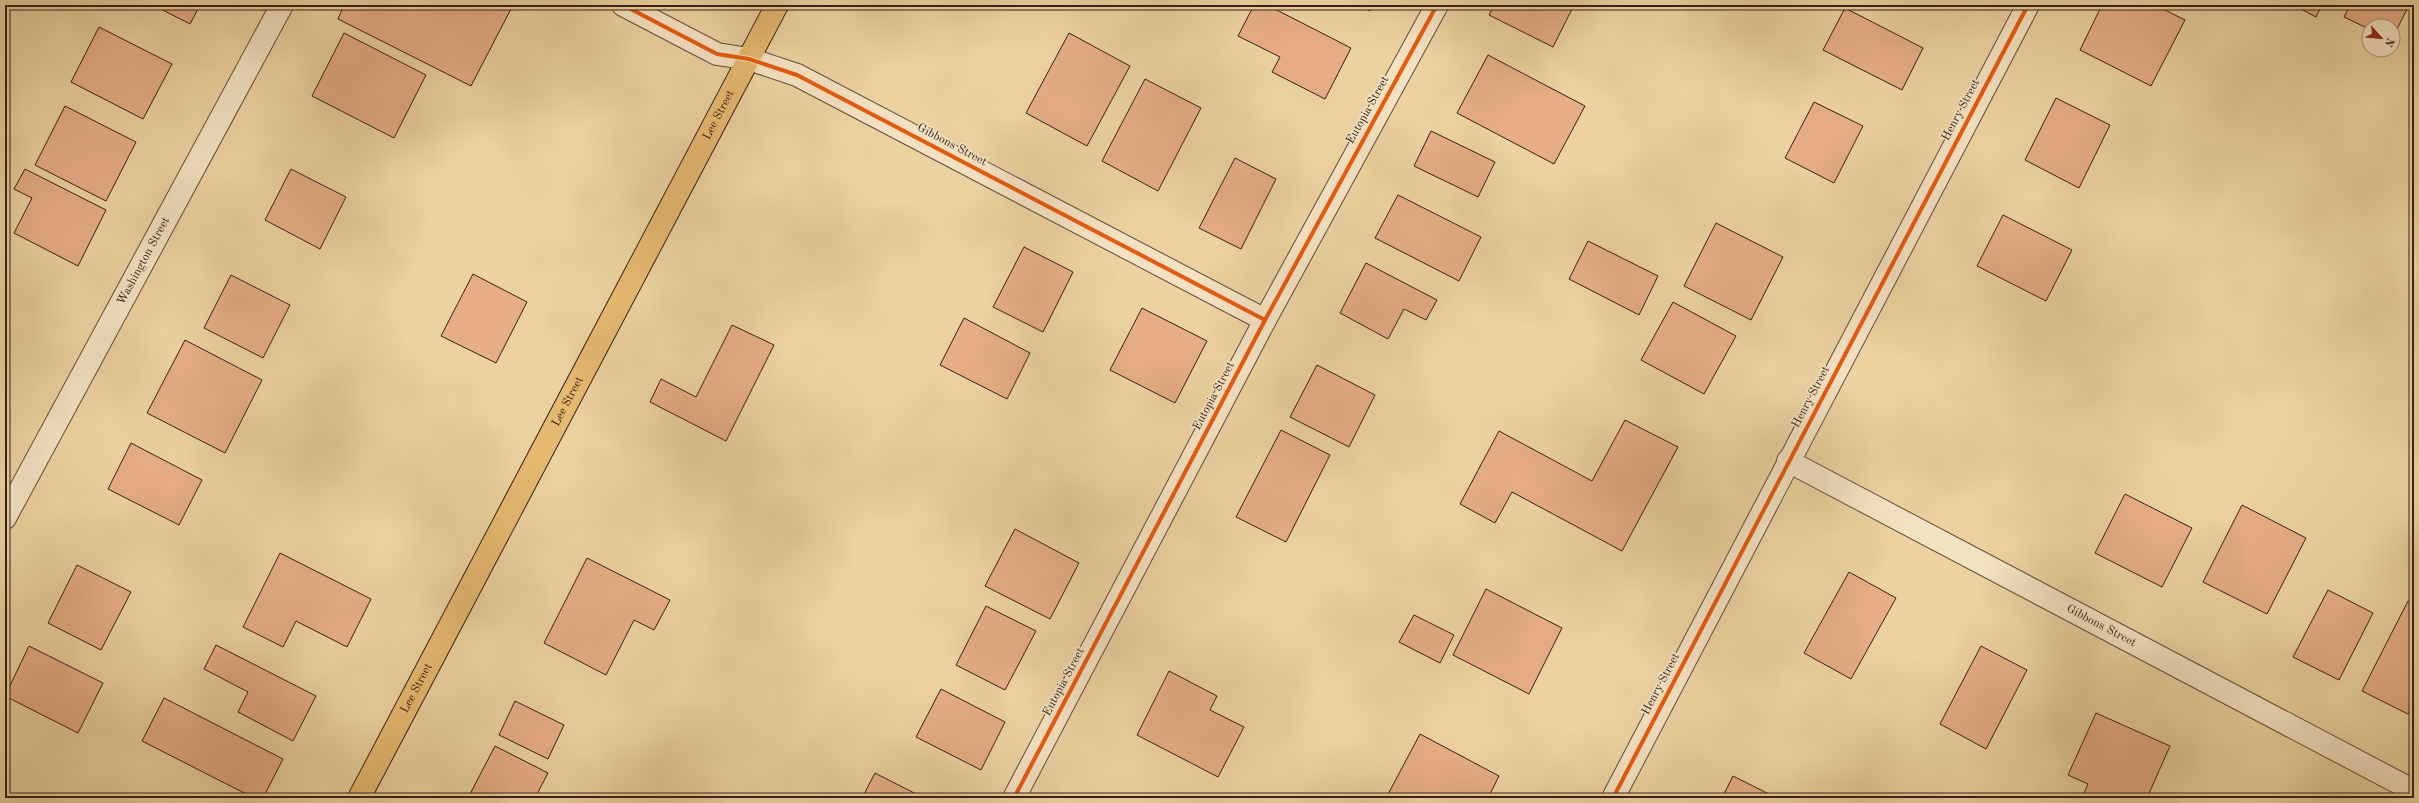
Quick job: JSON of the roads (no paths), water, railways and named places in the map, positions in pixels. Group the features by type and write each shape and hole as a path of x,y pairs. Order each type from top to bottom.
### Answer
{"main road":[{"name":"Lee Street","path":"358,798 777,5"}],"street":[{"name":"Washington Street","path":"5,518 282,5"},
{"name":"Gibbons Street","path":"623,5 717,54 749,59 797,75 1265,320"},
{"name":"Eutopia Street","path":"1014,798 1265,320 1437,5"},
{"name":"Henry Street","path":"1613,798 1788,461 2028,5"},
{"name":"Gibbons Street","path":"1788,461 2414,791"}]}
